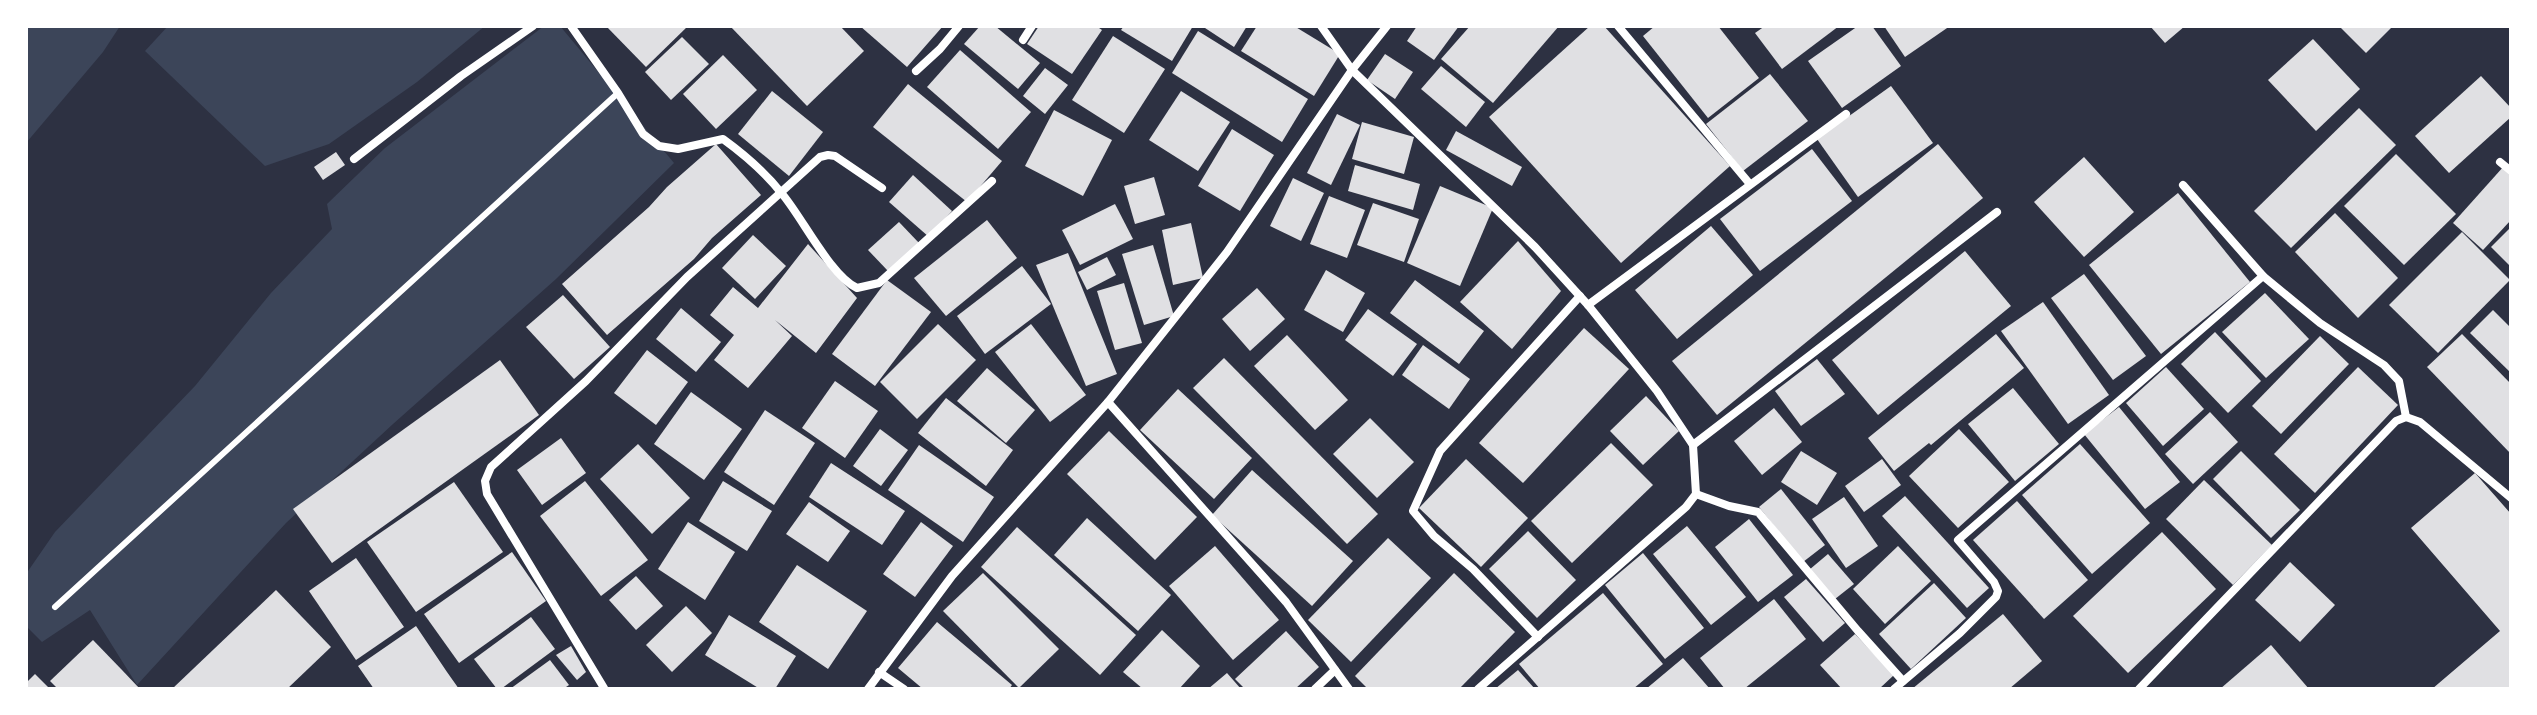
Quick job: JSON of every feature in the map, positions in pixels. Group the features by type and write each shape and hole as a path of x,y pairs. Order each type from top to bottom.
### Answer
{"street":[{"path":"354,159 461,76 533,26"},
{"path":"571,26 643,134 659,146 678,149 723,139 747,157 782,194 840,276 851,285 865,288 879,283 992,181"},
{"path":"916,71 959,26"},
{"path":"1023,40 1032,26"},
{"path":"1321,26 1352,70 1535,247 1588,305 1657,391 1693,445 1696,494 1686,507 1478,689"},
{"path":"868,689 952,576 1108,402 1227,252 1352,70 1387,26"},
{"path":"1618,26 1749,183"},
{"path":"1588,305 1846,114"},
{"path":"606,689 487,494 485,477 491,467 586,381 687,277 820,157 835,156 882,188"},
{"path":"2500,162 2511,171"},
{"path":"2183,185 2263,276 2320,323 2384,365 2399,381 2406,417"},
{"path":"1693,445 1997,212"},
{"path":"1894,689 1996,597 1998,591 1994,582 1958,540 2263,276"},
{"path":"1538,637 1473,569 1434,536 1413,511 1440,451 1580,296"},
{"path":"1108,402 1286,602 1349,689"},
{"path":"2139,689 2396,421 2406,417 2420,422 2511,498"},
{"path":"1696,494 1758,512 1903,681"},
{"path":"1315,689 1335,670"},
{"path":"879,672 904,689"}],"lane":[{"path":"55,607 618,93"}],"shaded area":[{"path":"26,26 120,26 103,52 26,143"},
{"path":"168,26 485,26 417,82 329,144 265,166 145,51"},
{"path":"544,26 560,26 674,163 556,279 286,523 137,685 90,610 42,642 26,626 26,574 55,532 195,386 271,293 332,229 327,204 385,148"}],"building":[{"path":"606,26 688,26 646,67"},
{"path":"730,26 840,26 864,51 807,106"},
{"path":"860,26 943,26 907,67"},
{"path":"980,26 995,26 1040,63 1018,89 964,44"},
{"path":"1039,26 1096,26 1102,30 1072,74 1027,44"},
{"path":"1124,26 1193,26 1172,61 1121,30"},
{"path":"1206,26 1247,26 1234,47"},
{"path":"1257,26 1294,26 1340,54 1314,96 1241,51"},
{"path":"1417,26 1459,26 1434,60 1407,41"},
{"path":"1470,26 1559,26 1493,103 1441,59"},
{"path":"1590,26 1604,26 1730,166 1621,263 1489,117"},
{"path":"1655,26 1718,26 1759,78 1708,118 1643,36"},
{"path":"1765,26 1839,26 1782,69 1755,33"},
{"path":"1858,26 1872,26 1901,66 1842,108 1808,61"},
{"path":"1884,26 1950,26 1905,57"},
{"path":"2150,26 2185,26 2165,43"},
{"path":"2339,26 2393,26 2366,53"},
{"path":"1198,31 1308,99 1282,142 1172,73"},
{"path":"1113,36 1165,69 1124,133 1072,100"},
{"path":"682,37 709,64 671,100 645,72"},
{"path":"2313,39 2360,89 2316,131 2268,80"},
{"path":"960,50 1031,112 998,149 927,87"},
{"path":"1385,54 1413,72 1395,99 1367,80"},
{"path":"723,55 757,90 716,129 683,94"},
{"path":"1441,66 1485,102 1466,127 1421,89"},
{"path":"1045,68 1068,85 1045,114 1023,96"},
{"path":"1770,74 1808,121 1743,171 1706,124"},
{"path":"2481,76 2511,108 2511,117 2449,173 2415,136"},
{"path":"908,84 1002,161 967,202 873,127"},
{"path":"1891,86 1933,143 1858,197 1817,139"},
{"path":"772,91 823,132 789,176 738,134"},
{"path":"1181,91 1230,122 1198,171 1149,140"},
{"path":"2359,108 2396,145 2291,248 2254,211"},
{"path":"1054,110 1112,140 1083,196 1025,166"},
{"path":"1337,114 1360,125 1331,185 1307,173"},
{"path":"1362,122 1414,137 1404,174 1352,159"},
{"path":"1232,129 1274,155 1240,211 1198,186"},
{"path":"1456,131 1522,167 1512,186 1446,150"},
{"path":"716,144 761,195 607,335 562,284"},
{"path":"1938,144 1983,198 1717,415 1672,361"},
{"path":"1812,149 1852,201 1760,271 1720,219"},
{"path":"336,152 345,165 323,180 314,167"},
{"path":"2396,154 2456,214 2404,265 2344,206"},
{"path":"2084,157 2134,212 2084,257 2034,202"},
{"path":"1355,165 1420,184 1413,210 1348,191"},
{"path":"2504,166 2511,173 2511,220 2483,250 2453,223"},
{"path":"913,175 952,211 929,237 889,202"},
{"path":"1154,177 1165,215 1135,224 1124,186"},
{"path":"1293,178 1324,193 1301,241 1270,226"},
{"path":"1440,186 1493,208 1460,286 1407,263"},
{"path":"2178,193 2250,282 2161,354 2089,265"},
{"path":"1329,196 1365,210 1347,258 1310,244"},
{"path":"1373,203 1419,219 1404,262 1357,245"},
{"path":"1115,204 1133,239 1080,265 1062,230"},
{"path":"2335,213 2398,278 2358,318 2295,252"},
{"path":"987,220 1017,258 946,316 914,278"},
{"path":"899,222 919,243 888,271 868,250"},
{"path":"1191,223 1203,278 1173,285 1162,230"},
{"path":"1711,226 1753,275 1677,339 1635,290"},
{"path":"2511,227 2511,267 2491,247"},
{"path":"2462,232 2510,280 2438,353 2389,305"},
{"path":"753,235 786,266 755,299 722,268"},
{"path":"1518,241 1561,291 1512,349 1460,302"},
{"path":"808,244 857,298 816,353 775,320 792,336 748,388 714,360 734,335 710,315 733,287 758,308"},
{"path":"1153,245 1174,316 1144,325 1122,254"},
{"path":"1965,251 2011,306 1878,415 1832,360"},
{"path":"1068,253 1117,374 1086,386 1036,265"},
{"path":"1107,257 1116,275 1087,290 1078,272"},
{"path":"1022,266 1051,304 985,354 957,316"},
{"path":"1326,270 1365,293 1343,332 1304,310"},
{"path":"2084,274 2146,356 2113,380 2051,298"},
{"path":"887,280 931,312 875,386 832,354"},
{"path":"1415,280 1484,331 1459,364 1390,313"},
{"path":"1124,283 1142,343 1115,350 1097,291"},
{"path":"1257,288 1285,319 1250,351 1222,319"},
{"path":"2265,293 2309,339 2266,378 2222,332"},
{"path":"563,295 610,347 574,379 526,327"},
{"path":"2043,302 2109,395 2068,424 2001,331"},
{"path":"681,308 721,342 696,372 656,339"},
{"path":"1368,309 1417,344 1393,376 1345,340"},
{"path":"2493,310 2511,328 2511,373 2470,333"},
{"path":"938,324 976,360 917,419 880,382"},
{"path":"1031,324 1086,395 1050,422 995,352"},
{"path":"1584,328 1629,369 1523,483 1479,443"},
{"path":"2215,332 2261,381 2228,413 2181,364"},
{"path":"1996,334 2024,368 1931,445 1929,443 1894,471 1868,438"},
{"path":"2462,334 2511,384 2511,454 2427,367"},
{"path":"1287,335 1348,400 1315,430 1254,366"},
{"path":"2320,336 2349,364 2281,434 2252,406"},
{"path":"1423,345 1470,379 1449,409 1402,375"},
{"path":"647,350 688,382 656,425 614,393"},
{"path":"1224,358 1378,514 1347,544 1193,388"},
{"path":"1817,359 1845,394 1801,426 1775,391"},
{"path":"500,360 539,415 332,563 293,509"},
{"path":"2166,367 2204,409 2163,446 2126,403"},
{"path":"2358,367 2398,405 2315,493 2274,454"},
{"path":"987,368 1035,410 1006,443 957,401"},
{"path":"835,381 878,411 845,458 802,428"},
{"path":"2013,388 2059,444 2015,481 1968,424"},
{"path":"1178,389 1252,458 1214,499 1140,430"},
{"path":"691,392 742,429 704,480 654,444"},
{"path":"1646,396 1679,431 1643,465 1610,431"},
{"path":"946,398 1013,450 986,486 918,433"},
{"path":"2119,407 2180,482 2145,509 2084,434"},
{"path":"1774,408 1802,442 1762,475 1734,441"},
{"path":"765,410 815,443 774,505 724,472"},
{"path":"2210,412 2238,442 2193,484 2165,454"},
{"path":"1370,418 1414,462 1377,498 1333,454"},
{"path":"880,429 908,450 881,486 853,466"},
{"path":"1959,429 2009,482 1958,528 1909,476"},
{"path":"1109,431 1197,517 1155,560 1067,474"},
{"path":"561,438 586,473 542,505 517,470"},
{"path":"1611,443 1653,485 1572,563 1531,521"},
{"path":"638,444 690,498 652,534 600,479"},
{"path":"2080,444 2150,523 2092,574 2022,495"},
{"path":"919,445 994,497 963,542 888,490"},
{"path":"1801,451 1837,473 1817,505 1781,482"},
{"path":"2241,451 2300,510 2271,538 2213,479"},
{"path":"1466,459 1528,518 1481,567 1419,508"},
{"path":"1882,459 1901,485 1864,512 1845,486"},
{"path":"831,463 905,511 882,545 809,497"},
{"path":"1252,470 1353,561 1312,606 1212,515"},
{"path":"2475,473 2511,514 2511,689 2432,689 2500,631 2411,528"},
{"path":"2204,480 2272,545 2233,585 2166,519"},
{"path":"585,481 648,560 601,596 540,516"},
{"path":"723,481 772,511 747,551 699,521"},
{"path":"454,482 503,552 416,612 367,542"},
{"path":"1781,489 1825,545 1803,562 1759,507"},
{"path":"1905,496 1989,588 1967,608 1882,516"},
{"path":"1844,497 1878,546 1846,568 1812,519"},
{"path":"2017,501 2088,580 2044,619 1973,540"},
{"path":"809,502 850,531 828,562 786,534"},
{"path":"1087,518 1171,595 1138,631 1054,555"},
{"path":"1749,519 1793,575 1758,602 1715,547"},
{"path":"688,522 735,552 705,600 658,569"},
{"path":"921,522 953,546 915,597 883,574"},
{"path":"1687,526 1746,597 1711,625 1653,554"},
{"path":"1017,527 1136,635 1100,675 981,567"},
{"path":"1528,531 1576,580 1537,618 1489,569"},
{"path":"2162,532 2216,589 2128,673 2073,616"},
{"path":"1388,538 1431,578 1351,662 1308,620"},
{"path":"1215,546 1279,620 1233,660 1169,586"},
{"path":"1898,546 1931,581 1885,624 1853,589"},
{"path":"512,552 546,601 459,663 424,614"},
{"path":"1643,553 1704,628 1665,659 1605,585"},
{"path":"1828,554 1854,584 1835,599 1809,570"},
{"path":"356,558 404,627 356,660 309,591"},
{"path":"2290,562 2335,605 2300,642 2255,600"},
{"path":"797,565 867,611 828,669 759,622"},
{"path":"983,573 1059,649 1019,688 943,611"},
{"path":"1454,573 1515,632 1459,689 1368,689 1355,676"},
{"path":"636,576 663,606 636,630 609,600"},
{"path":"1806,579 1845,623 1823,642 1784,597"},
{"path":"1934,583 1966,618 1911,669 1879,634"},
{"path":"276,590 331,647 287,689 172,689"},
{"path":"1603,593 1663,664 1633,689 1540,689 1519,664"},
{"path":"1774,599 1806,639 1744,689 1725,689 1700,658"},
{"path":"686,606 712,633 672,672 646,645"},
{"path":"2003,614 2042,661 2009,689 1912,689"},
{"path":"729,615 796,656 775,689 760,689 705,655"},
{"path":"531,617 555,649 497,689 474,659"},
{"path":"937,622 1012,685 1009,689 923,689 898,668"},
{"path":"416,626 459,689 374,689 358,666"},
{"path":"1162,630 1200,666 1179,689 1143,689 1123,672"},
{"path":"1286,631 1319,667 1295,689 1245,689 1235,679"},
{"path":"1855,634 1894,675 1879,689 1842,689 1820,665"},
{"path":"93,640 140,689 58,689 50,681"},
{"path":"2271,645 2309,689 2220,689"},
{"path":"571,646 586,672 577,680 556,655"},
{"path":"1683,658 1710,689 1646,689"},
{"path":"550,660 569,685 563,689 510,689"},
{"path":"1518,670 1535,689 1495,689"},
{"path":"1227,673 1241,689 1208,689"},
{"path":"35,674 50,689 26,689 26,683"}]}
